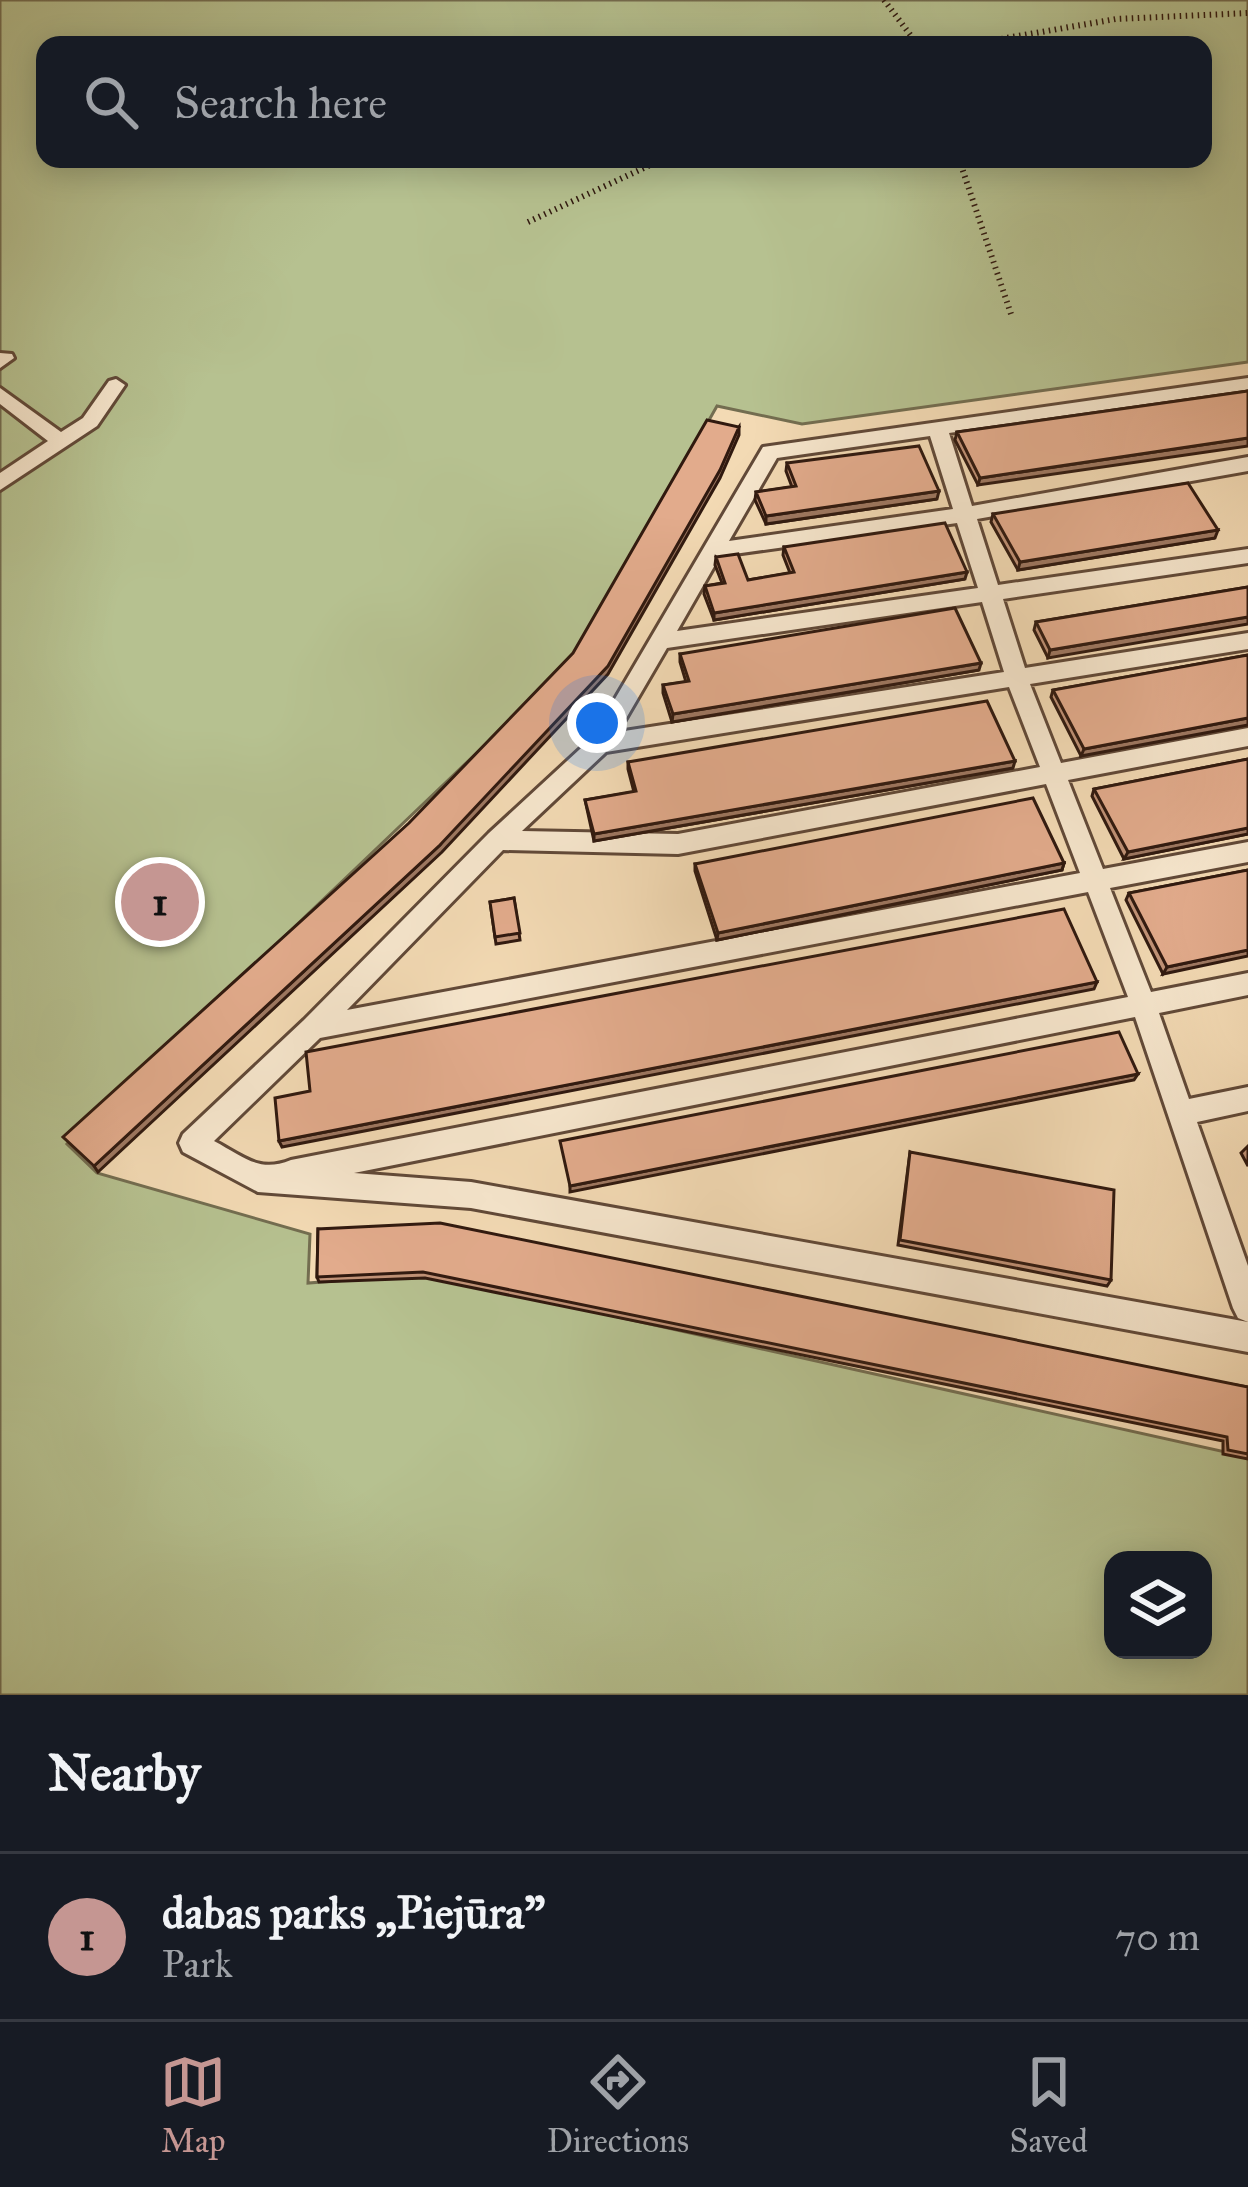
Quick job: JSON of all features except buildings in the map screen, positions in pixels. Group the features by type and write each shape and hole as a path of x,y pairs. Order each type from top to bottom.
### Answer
{"lane":[{"path":"1248,384 770,452 600,744 193,1143 258,1179 471,1195 1248,1337"},
{"path":"0,483 104,408 116,386"},
{"path":"0,394 61,442"},
{"path":"938,428 1018,681 1144,1006 1246,1297"},
{"path":"713,550 962,515 1248,464"},
{"path":"661,640 1248,556"},
{"path":"600,744 1248,641"},
{"path":"497,840 678,844 1248,737"},
{"path":"313,1028 1248,852"},
{"path":"258,1179 1248,984"},
{"path":"1180,1113 1248,1099"}],"path":[{"path":"884,0 911,36"},
{"path":"1018,36 1116,19 1248,14"},
{"path":"528,222 644,168"},
{"path":"962,168 1012,317"}],"green space":[{"path":"0,0 1248,0 1248,362 802,424 717,406 573,661 67,1144 97,1173 310,1234 308,1283 425,1274 1248,1457 1248,1695 0,1695"}],"place":[{"name":"dabas parks „Piejūra”","path":"160,902"}]}
